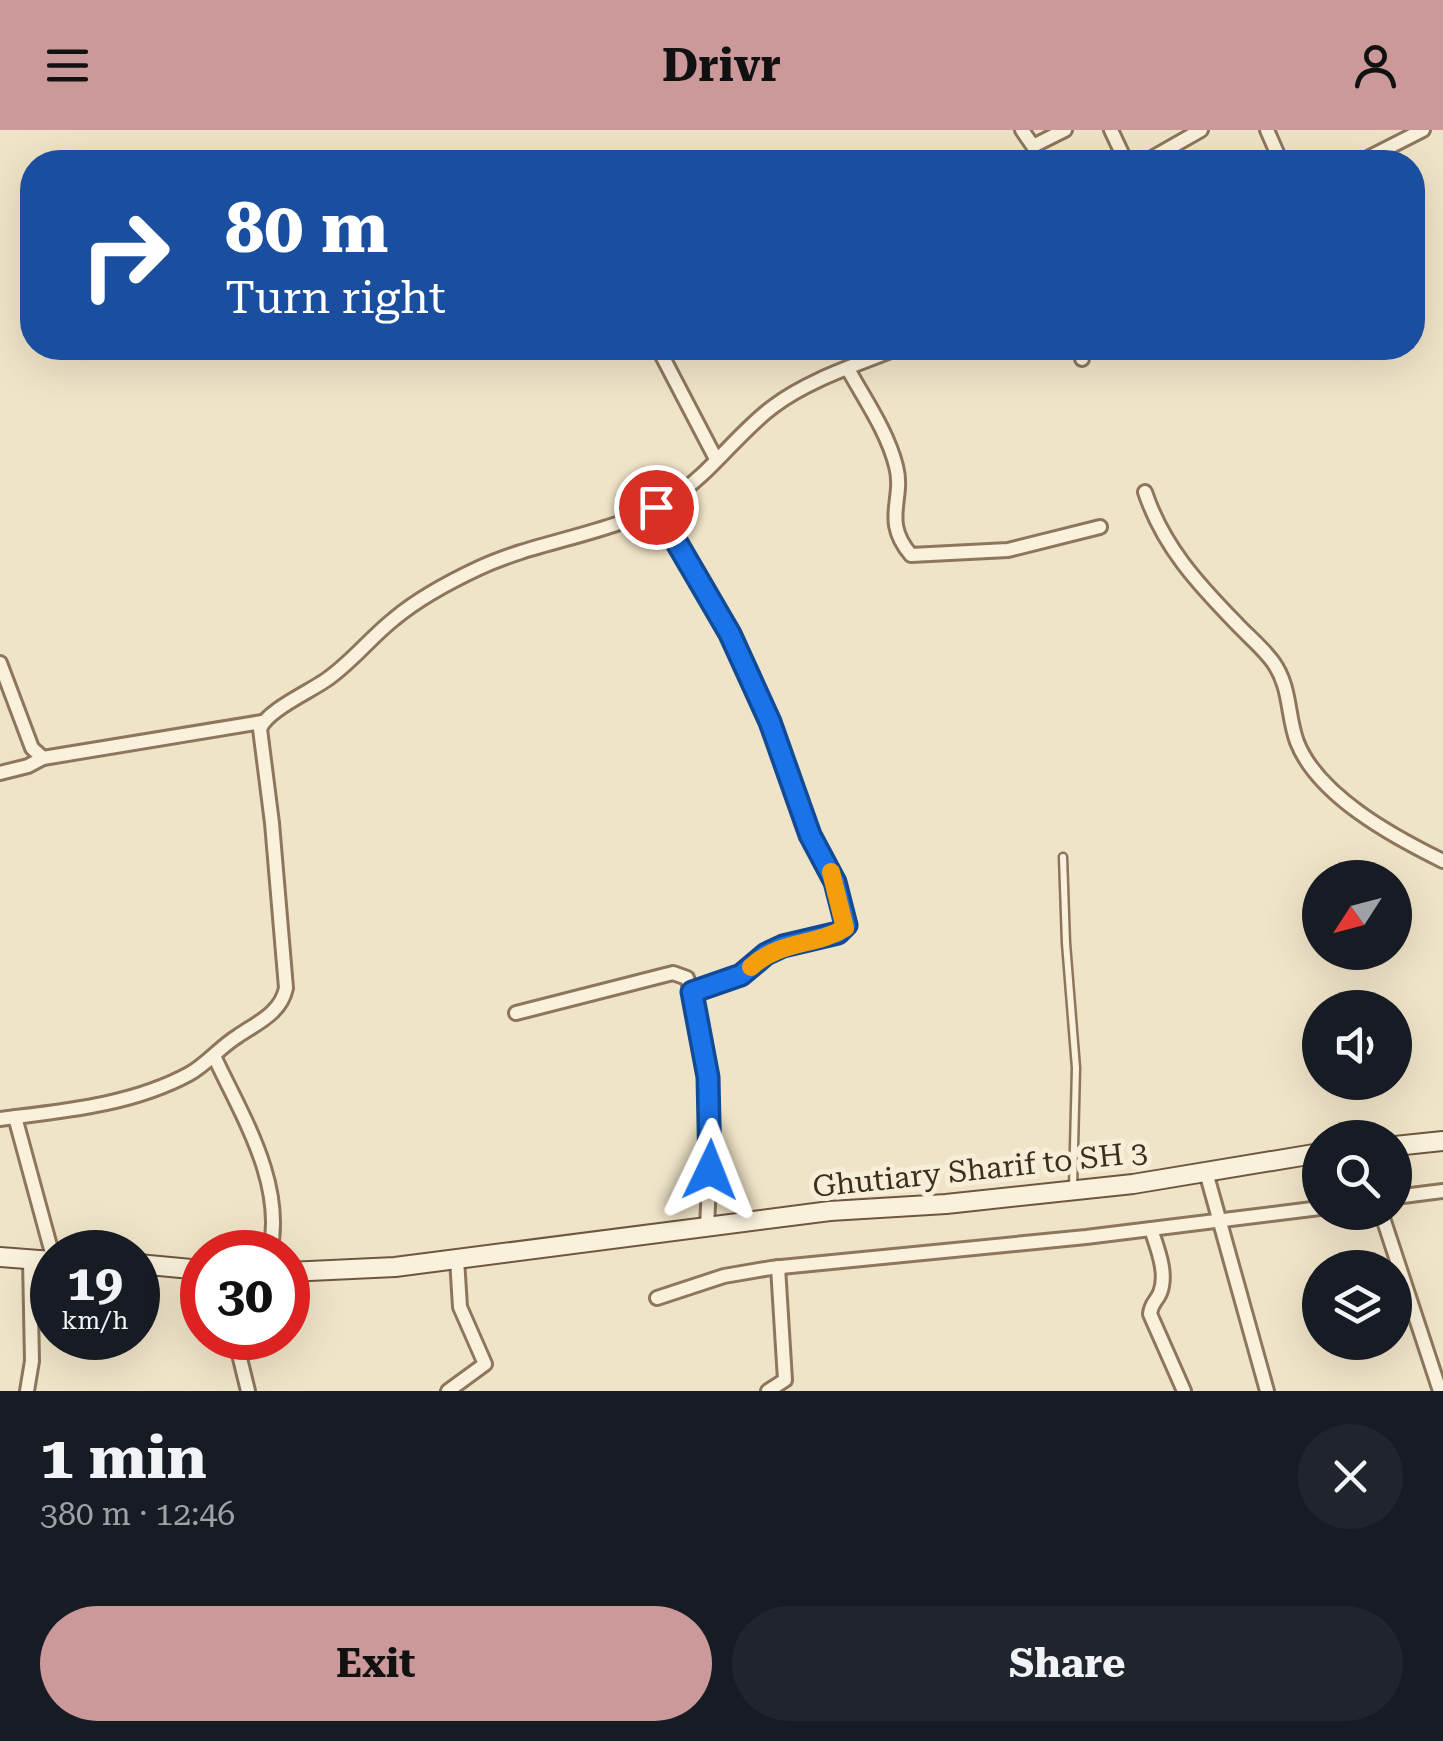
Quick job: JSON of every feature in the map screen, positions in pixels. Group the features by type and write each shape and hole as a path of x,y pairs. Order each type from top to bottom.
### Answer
{"main road":[{"path":"1412,1144 1443,1141"},
{"name":"Ghutiary Sharif to SH 3","path":"310,1271 395,1267 830,1211 946,1204 1209,1177 1302,1157"},
{"path":"0,1256 30,1260"}],"street":[{"path":"1022,130 1034,146 1065,130"},
{"path":"1166,150 1201,130"},
{"path":"1384,150 1423,130"},
{"path":"664,360 716,459"},
{"path":"0,772 43,758 262,722 336,673 391,621 422,598 474,570 532,546 611,526 656,507 674,497 775,404 868,360"},
{"path":"848,368 888,442 896,465 894,521 910,555 1008,550 1100,527"},
{"path":"1145,492 1160,532 1181,563 1272,661 1289,698 1297,743 1312,766 1362,815 1443,861"},
{"path":"656,507 730,634 770,722 810,835 835,882 846,925 838,933 783,946 766,954 741,975 692,992"},
{"path":"0,662 32,748 43,758"},
{"path":"44,1230 7,1118 126,1099 179,1079 278,1008 286,988 262,722"},
{"path":"516,1014 673,973 686,978 702,1036 711,1106 707,1228"},
{"path":"214,1056 266,1174 272,1230"},
{"path":"1209,1177 1267,1391"},
{"path":"1412,1196 1443,1191"},
{"path":"658,1298 724,1276 778,1267 1151,1229 1219,1215 1302,1209"},
{"path":"1151,1229 1162,1270 1160,1295 1150,1306 1152,1326 1184,1391"},
{"path":"1387,1230 1440,1391"},
{"path":"448,1391 485,1364 460,1307 456,1259"},
{"path":"768,1391 784,1380 778,1267"},
{"path":"28,1391 32,1360"},
{"path":"240,1360 248,1391"}],"lane":[{"path":"1063,857 1076,1068 1073,1188"}],"slow traffic":[{"path":"751,967 783,946 845,928 831,872"}],"route":[{"path":"656,507 730,634 770,722 810,835 835,882 846,925 838,933 783,946 766,954 741,975 692,992 711,1106 710,1170"}]}
